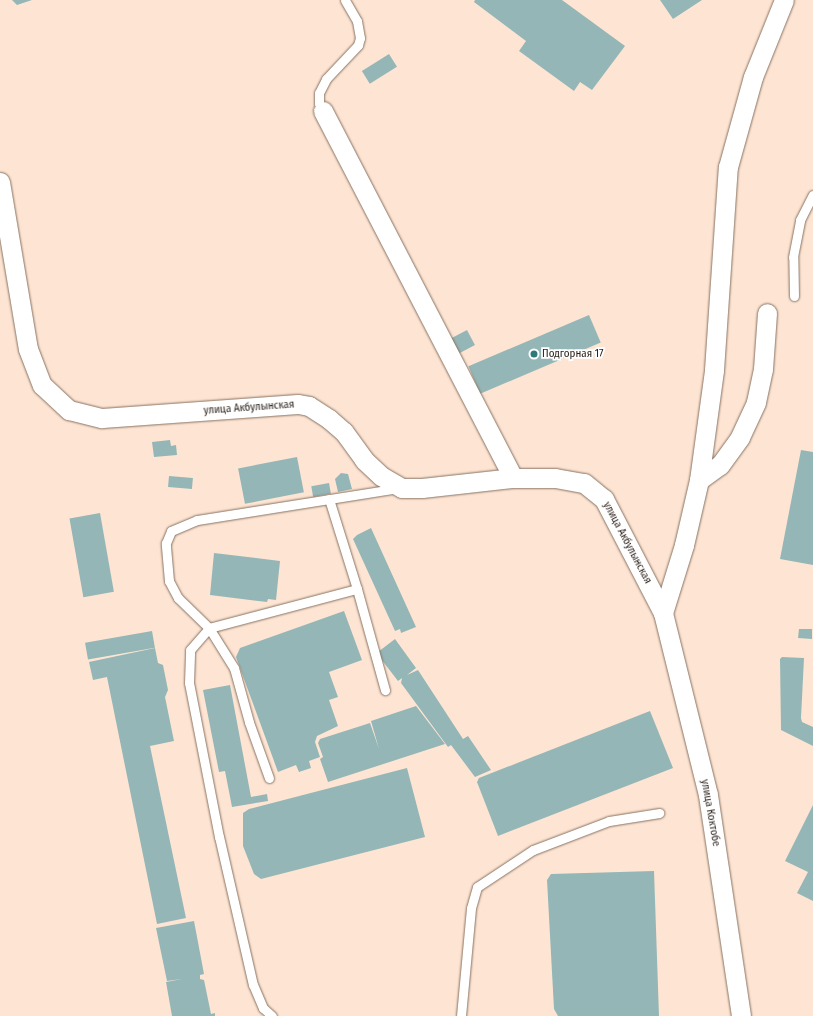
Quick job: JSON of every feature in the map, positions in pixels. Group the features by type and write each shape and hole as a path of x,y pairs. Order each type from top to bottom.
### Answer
{"street":[{"path":"663,613 684,545 699,480 714,370 728,167 753,77 784,0"},
{"path":"323,111 513,478"},
{"name":"улица Акбулынская","path":"0,182 28,348 42,385 59,402 82,414 102,418 290,403 309,406 344,432 364,460 381,476 402,488 422,488 513,478 576,480 592,487 604,499 663,613"},
{"path":"699,480 720,464 740,438 756,402 763,369 767,313"},
{"name":"улица Коктобе","path":"663,613 708,795 741,1016"}],"lane":[{"path":"323,111 319,103 319,93 326,79 358,45 360,38 357,21 345,0"},
{"path":"794,296 792,257 800,220 813,195"},
{"path":"269,778 249,722 234,668 209,628 178,598 169,581 166,543 171,531 197,520 402,488"},
{"path":"329,499 357,589 385,690"},
{"path":"272,1016 263,1008 253,985 219,837 189,683 190,650 209,628 357,589"},
{"path":"462,1016 471,908 477,886 533,850 609,821 659,813"}],"building":[{"path":"12,0 32,0 17,5"},
{"path":"475,0 562,0 625,46 592,90 580,82 574,91 519,51 526,41 474,2"},
{"path":"660,0 702,0 673,19"},
{"path":"389,54 397,67 370,84 362,71"},
{"name":"Подгорная 17","path":"589,315 601,343 480,394 468,366"},
{"path":"467,330 475,345 456,355 448,340"},
{"path":"170,440 171,446 176,445 177,455 154,457 152,442"},
{"path":"801,450 813,452 813,565 780,559"},
{"path":"297,457 304,492 245,504 238,468"},
{"path":"341,473 348,474 352,489 338,492 335,479"},
{"path":"169,476 193,478 192,489 168,487"},
{"path":"329,483 331,494 313,497 311,486"},
{"path":"100,513 114,592 83,597 69,518"},
{"path":"371,528 416,627 401,633 400,629 395,631 353,539 357,535"},
{"path":"214,553 280,561 276,600 268,599 267,602 210,595"},
{"path":"344,611 362,660 329,672 338,697 329,700 338,726 317,736 315,742 320,757 309,761 311,768 299,772 296,765 278,772 236,657 240,648"},
{"path":"799,629 812,629 812,639 798,638"},
{"path":"152,631 155,648 88,660 85,643"},
{"path":"395,639 416,668 407,675 418,670 463,739 468,736 491,770 475,777 451,745 448,747 401,683 402,678 398,681 378,655 378,652"},
{"path":"155,648 158,663 163,665 168,690 165,697 174,741 150,746 186,918 157,924 107,677 93,680 89,662"},
{"path":"782,657 804,658 801,718 802,722 813,727 813,746 781,730 780,659"},
{"path":"230,685 251,797 267,794 268,801 232,807 225,771 219,772 203,690"},
{"path":"416,706 445,744 328,782 320,759 323,757 318,743 320,739 370,723 379,749 371,721"},
{"path":"650,711 673,768 498,836 477,782 479,778"},
{"path":"407,768 425,837 261,879 254,874 243,846 243,813 249,809"},
{"path":"813,805 813,901 797,893 808,872 785,861"},
{"path":"654,871 659,1016 558,1016 554,1009 547,880 551,874"},
{"path":"194,921 204,974 200,975 200,979 204,980 211,1014 215,1013 215,1016 172,1016 166,982 182,979 167,981 156,928"}],"place":[{"name":"Подгорная 17","path":"534,354"}]}
